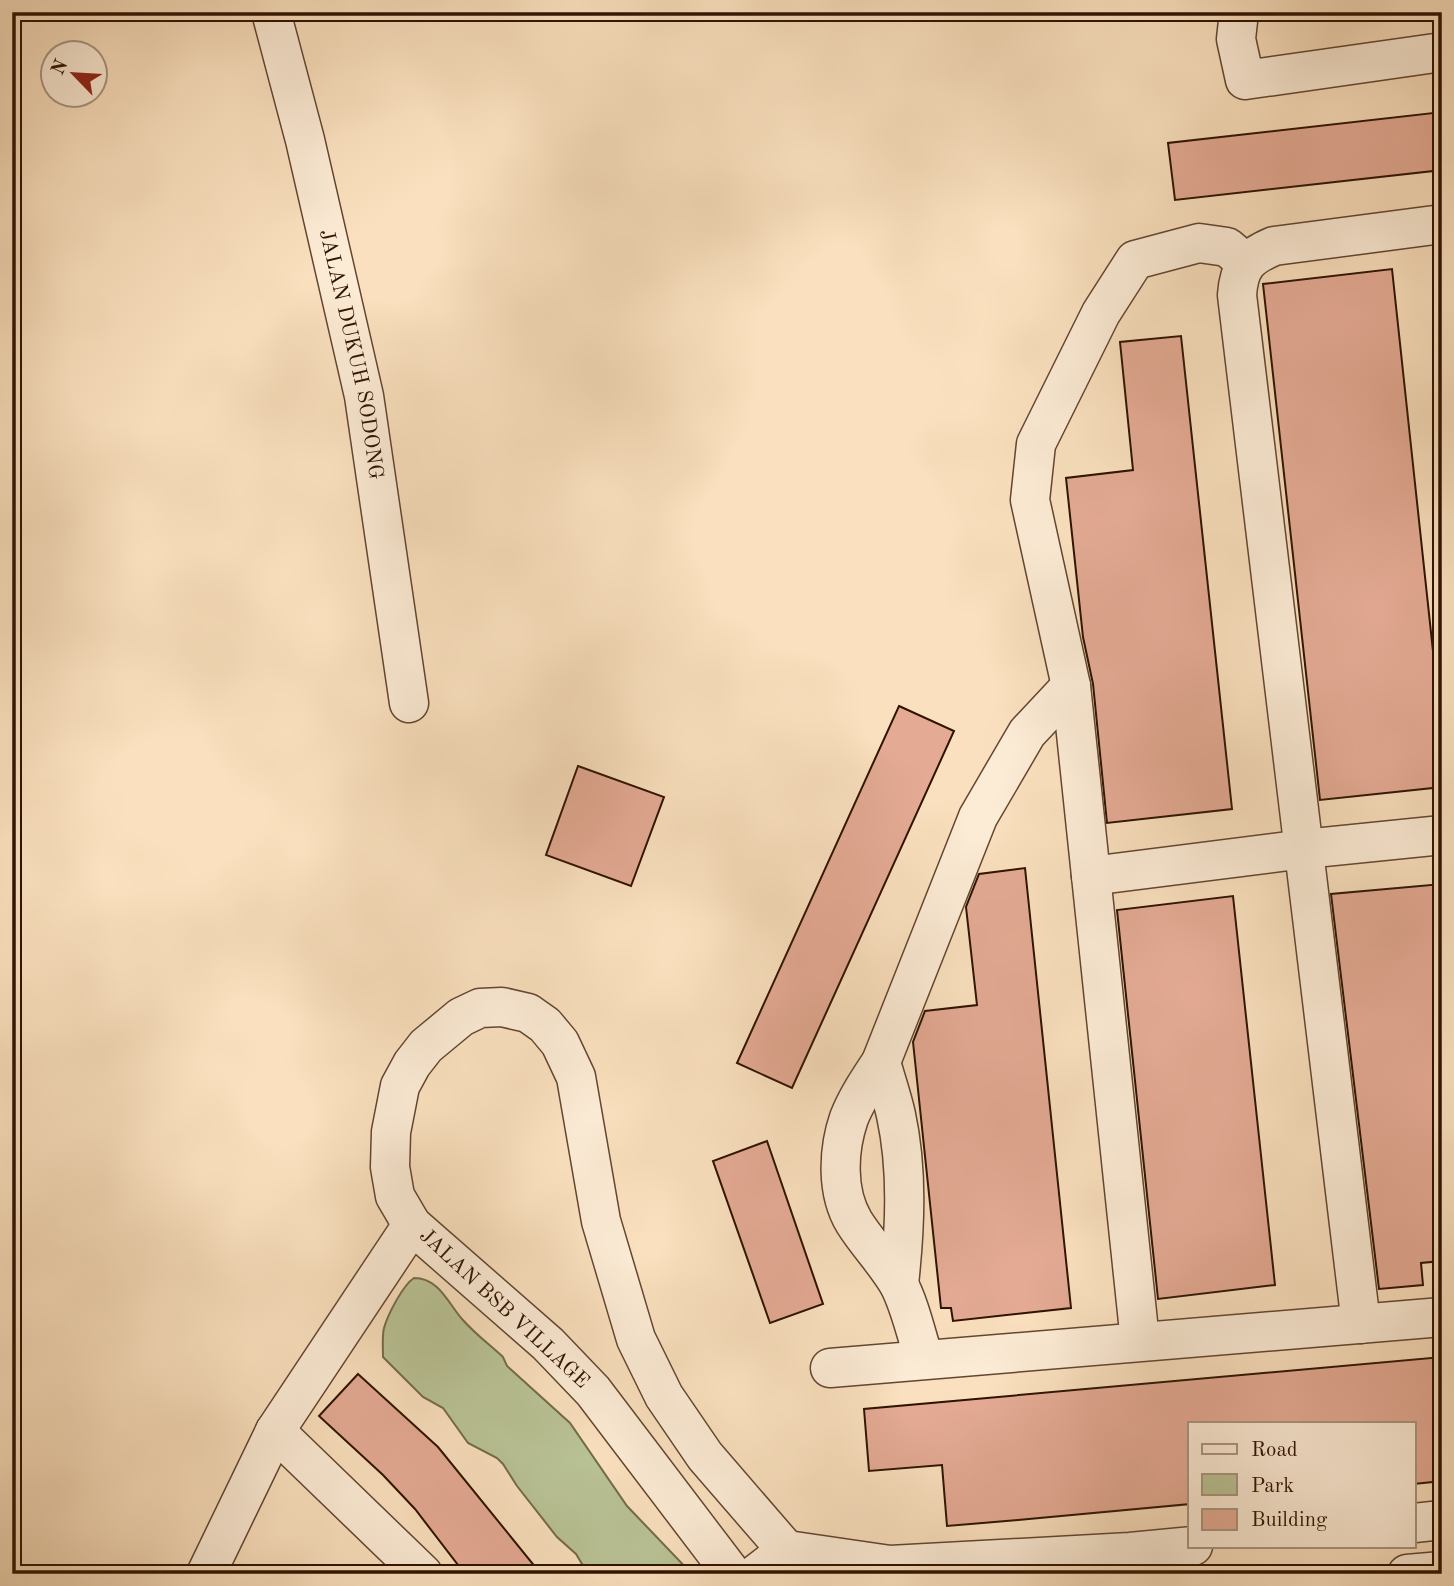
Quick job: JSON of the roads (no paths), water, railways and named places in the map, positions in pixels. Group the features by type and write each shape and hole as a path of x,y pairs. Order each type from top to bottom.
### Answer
{"street":[{"name":"JALAN DUKUH SODONG","path":"271,12 306,140 364,396 409,703"},
{"path":"1239,12 1237,39 1245,80 1442,52"},
{"path":"1361,1324 1237,295 1238,276 1246,263 1258,253 1274,246 1442,224"},
{"path":"1140,1341 1071,687 1030,500 1036,444 1101,313 1135,260 1199,243 1227,247 1246,263"},
{"path":"924,1359 899,1284 853,1221 843,1195 842,1152 849,1120 881,1062 978,817 1027,733 1071,687"},
{"path":"1091,876 1304,849 1442,835"},
{"name":"JALAN BSB VILLAGE","path":"732,1574 593,1391 548,1344 412,1225 395,1196 390,1167 391,1132 400,1086 426,1046 461,1017 480,1008 502,1007 528,1013 545,1026 560,1044 576,1077 601,1221 636,1339 664,1396 705,1456 797,1562"},
{"path":"881,1062 896,1115 902,1157 904,1233 899,1284"},
{"path":"206,1574 275,1432 412,1225"},
{"path":"830,1368 1442,1317"},
{"path":"275,1432 423,1574"},
{"path":"1416,1522 1442,1520"},
{"path":"756,1574 797,1562 891,1569 1188,1546"},
{"path":"1408,1574 1442,1571"}]}
